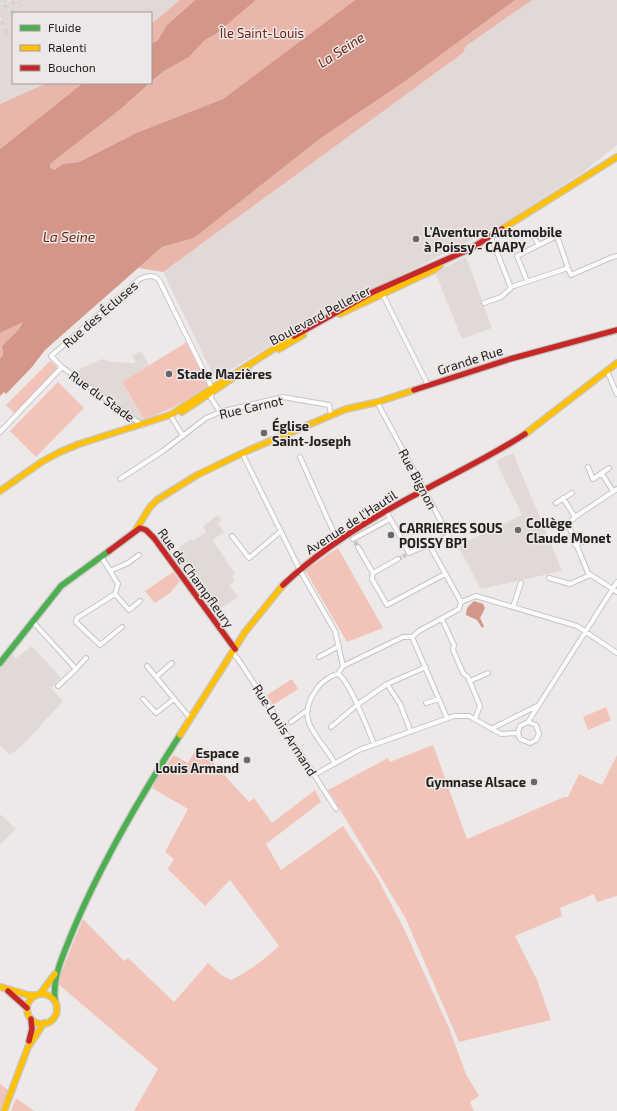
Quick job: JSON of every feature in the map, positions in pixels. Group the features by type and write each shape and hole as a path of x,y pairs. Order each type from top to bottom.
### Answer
{"street":[{"name":"Boulevard Pelletier","path":"0,494 27,474 61,454 80,446 172,418 287,340 491,237 617,157"},
{"path":"532,234 539,245"},
{"path":"527,281 517,256 557,236 571,275 617,256"},
{"path":"484,303 501,297 511,288 491,237"},
{"path":"514,286 568,268"},
{"name":"Rue des Écluses","path":"0,432 62,367 51,356 114,300 140,279 149,276 156,277 159,280 212,390 211,398 220,412"},
{"path":"381,292 428,386"},
{"name":"Grande Rue","path":"135,531 152,505 169,492 197,475 346,409 377,402 510,359 617,330"},
{"name":"Avenue de l'Hautil","path":"353,538 386,511 510,444 549,418 561,405 617,363"},
{"name":"Rue du Stade","path":"62,367 142,426"},
{"path":"607,371 617,394"},
{"name":"Boulevard Pelletier","path":"0,491 43,461 60,452 79,444 142,426 170,415 212,390"},
{"name":"Rue Carnot","path":"120,479 183,436 206,418 220,412 283,397 329,406 332,415"},
{"name":"Rue Bignon","path":"377,402 449,536 430,546"},
{"path":"172,418 183,436"},
{"path":"242,454 300,568 335,631 343,666"},
{"path":"300,457 338,542"},
{"path":"588,467 593,479 602,474 608,468"},
{"path":"602,474 615,490 575,517 568,524 575,545 590,575 615,590"},
{"path":"556,503 572,493"},
{"path":"563,498 575,517"},
{"path":"335,764 313,732 306,711 308,701 317,688 334,675 338,674 343,666 402,637 412,637 419,631 459,609 461,602 430,546 426,545 408,554 386,511"},
{"name":"Avenue de l'Hautil","path":"57,971 96,878 131,812 190,718 270,598 300,568 338,542 353,538 390,519"},
{"path":"142,520 148,531"},
{"name":"Rue de Champfleury","path":"135,531 142,528 148,531 234,651"},
{"path":"0,662 61,586 135,531"},
{"path":"232,536 248,558 281,531"},
{"path":"575,545 592,538"},
{"path":"358,547 373,573 372,578 386,605 446,574"},
{"path":"110,571 128,563 139,555"},
{"path":"101,556 118,584 115,594 77,618 76,622 100,645 122,627"},
{"path":"373,573 398,560"},
{"path":"549,578 570,584 590,575"},
{"path":"528,722 534,724 538,728 539,734 536,740 530,743 523,742 518,733 520,726 528,722 537,706 615,590 617,582"},
{"path":"513,607 521,583"},
{"path":"115,594 129,610 140,602"},
{"path":"461,602 476,596 577,626 616,651"},
{"path":"442,619 454,645 453,650 463,672 470,681 480,706 475,719"},
{"path":"33,622 76,669"},
{"path":"412,637 447,718"},
{"path":"319,656 339,646"},
{"name":"Rue Louis Armand","path":"234,651 276,717 279,725 297,748 336,809"},
{"path":"58,686 86,658"},
{"path":"156,677 172,663"},
{"path":"147,666 190,718"},
{"path":"331,727 357,705 387,684 426,667"},
{"path":"470,681 488,673"},
{"path":"338,674 343,677 374,744"},
{"path":"387,684 400,704 411,732"},
{"path":"143,699 156,713 174,698"},
{"path":"426,703 439,699"},
{"path":"491,729 537,706"},
{"path":"291,722 306,711"},
{"path":"314,776 374,744 447,718 460,715 475,719 504,735 518,733"},
{"path":"27,1008 30,999 38,994 57,971"},
{"path":"28,1047 44,1024 52,1020 56,1015 57,1009 53,989 57,971"},
{"path":"0,986 28,995 48,995 55,1001"},
{"path":"0,986 20,1000 27,1008 31,1019 32,1029 28,1047 4,1111"},
{"path":"31,1019 37,1023 44,1024"}],"shaded area":[{"path":"0,0 180,0 152,23 152,12 12,12 12,84 45,84 0,104"},
{"path":"528,0 617,0 617,145 583,172 507,221 464,244 322,314 215,379 163,272 463,53 466,46"},
{"path":"466,257 492,328 462,339 435,272"},
{"name":"Stade Mazières","path":"187,342 208,386 177,405 144,419 122,382"},
{"path":"141,351 149,365 122,383 144,419 140,420 73,372 102,359 111,362 136,363 132,356"},
{"path":"51,361 57,367 57,370 15,414 6,405"},
{"path":"58,382 84,408 36,457 10,431"},
{"name":"Collège Claude Monet","path":"513,453 562,571 481,589 458,546 522,515 496,461"},
{"path":"218,515 222,520 218,524 224,532 213,540 235,574 232,576 235,581 229,585 238,597 218,610 212,611 176,560 179,557 176,552 180,549 179,547 191,539 193,541 206,532 203,526"},
{"path":"338,548 383,628 347,642 305,570"},
{"path":"173,572 180,581 170,593 155,603 145,591"},
{"path":"32,646 61,678 51,688 63,701 23,745 10,755 0,745 0,667 11,653 16,658"},
{"path":"292,679 298,689 273,705 267,695"},
{"path":"606,707 611,720 588,730 583,717"},
{"path":"433,745 467,839 564,797 568,797 579,774 602,785 617,755 617,896 597,902 594,894 560,908 562,916 515,936 537,980 551,1020 459,1042 405,917 328,790 388,758 390,762"},
{"path":"198,746 249,802 254,798 272,823 315,790 321,802 266,844 281,870 343,826 377,877 404,929 449,1028 466,1074 479,1096 470,1102 474,1111 134,1111 158,1069 57,983 83,919 124,961 128,958 174,1002 208,963 221,975 231,980 256,965 279,946 230,880 205,906 168,869 174,859 165,852 188,809 152,788 159,774 174,755 188,763"},
{"path":"0,814 16,829 0,845"},
{"path":"0,1084 11,1092 4,1111 0,1111"},
{"path":"16,1098 34,1111 11,1111"}],"green space":[{"path":"180,0 195,0 167,25 158,40 152,43 152,23"},
{"name":"Île Saint-Louis","path":"256,0 355,0 223,99 136,133 79,162 63,164 54,170 50,169 50,164 122,108 149,84 152,84 152,82 164,71 189,57 205,40 216,34"},
{"path":"515,0 532,0 466,46 463,53 163,272 138,268 162,247 194,238 321,138 404,82"},
{"path":"45,84 82,84 0,149 0,104"},
{"path":"24,321 19,329 2,346 3,355 0,358 0,333"}],"water":[{"path":"195,0 256,0 216,34 205,40 189,57 164,71 152,81 152,43 158,40 167,25"},
{"name":"La Seine","path":"355,0 515,0 404,82 321,138 194,238 162,247 45,350 32,367 6,394 4,392 0,396 0,358 3,355 2,346 19,329 23,322 0,333 0,149 82,84 149,84 122,108 50,164 50,168 54,170 63,164 79,162 136,133 223,99"},
{"path":"474,601 483,604 485,608 480,618 484,626 482,628 477,620 466,615 467,608"}],"tunnel":[{"path":"355,542 358,547"},
{"path":"398,559 406,555"}],"railway":[{"path":"7,0 19,6"},
{"path":"0,2 12,12"},
{"path":"0,17 7,32"}],"traffic: fast":[{"path":"0,663 61,586 109,551"},
{"path":"55,1001 55,982 60,963 85,903 123,829 180,735"}],"traffic: slow":[{"path":"502,229 617,157"},
{"path":"340,314 434,270 440,265"},
{"path":"279,349 303,335"},
{"path":"0,491 43,461 60,452 79,444 170,415 294,336"},
{"path":"525,434 617,363"},
{"path":"182,412 248,368"},
{"path":"135,531 150,507 157,500 197,475 249,450 346,409 378,402 414,390"},
{"path":"180,735 245,632 283,585"},
{"path":"40,994 55,974"},
{"path":"1,987 28,995 35,995"},
{"path":"42,994 53,998 57,1009 53,1020 42,1024 31,1020 27,1009 31,998 42,994"},
{"path":"4,1111 28,1047 44,1023"}],"traffic: jam":[{"path":"294,336 371,293 470,249 502,229"},
{"path":"414,390 510,359 617,330"},
{"path":"283,585 316,557 351,532 407,499 488,456 525,434"},
{"path":"109,551 140,528 146,530 154,538 235,649"},
{"path":"8,991 27,1008"},
{"path":"29,1041 32,1029 31,1019"}],"place":[{"name":"L'Aventure Automobile à Poissy - CAAPY","path":"416,239"},
{"name":"Stade Mazières","path":"169,374"},
{"name":"Église Saint-Joseph","path":"264,433"},
{"name":"Collège Claude Monet","path":"518,530"},
{"name":"CARRIERES SOUS POISSY BP1","path":"391,535"},
{"name":"Espace Louis Armand","path":"247,760"},
{"name":"Gymnase Alsace","path":"534,782"}]}
